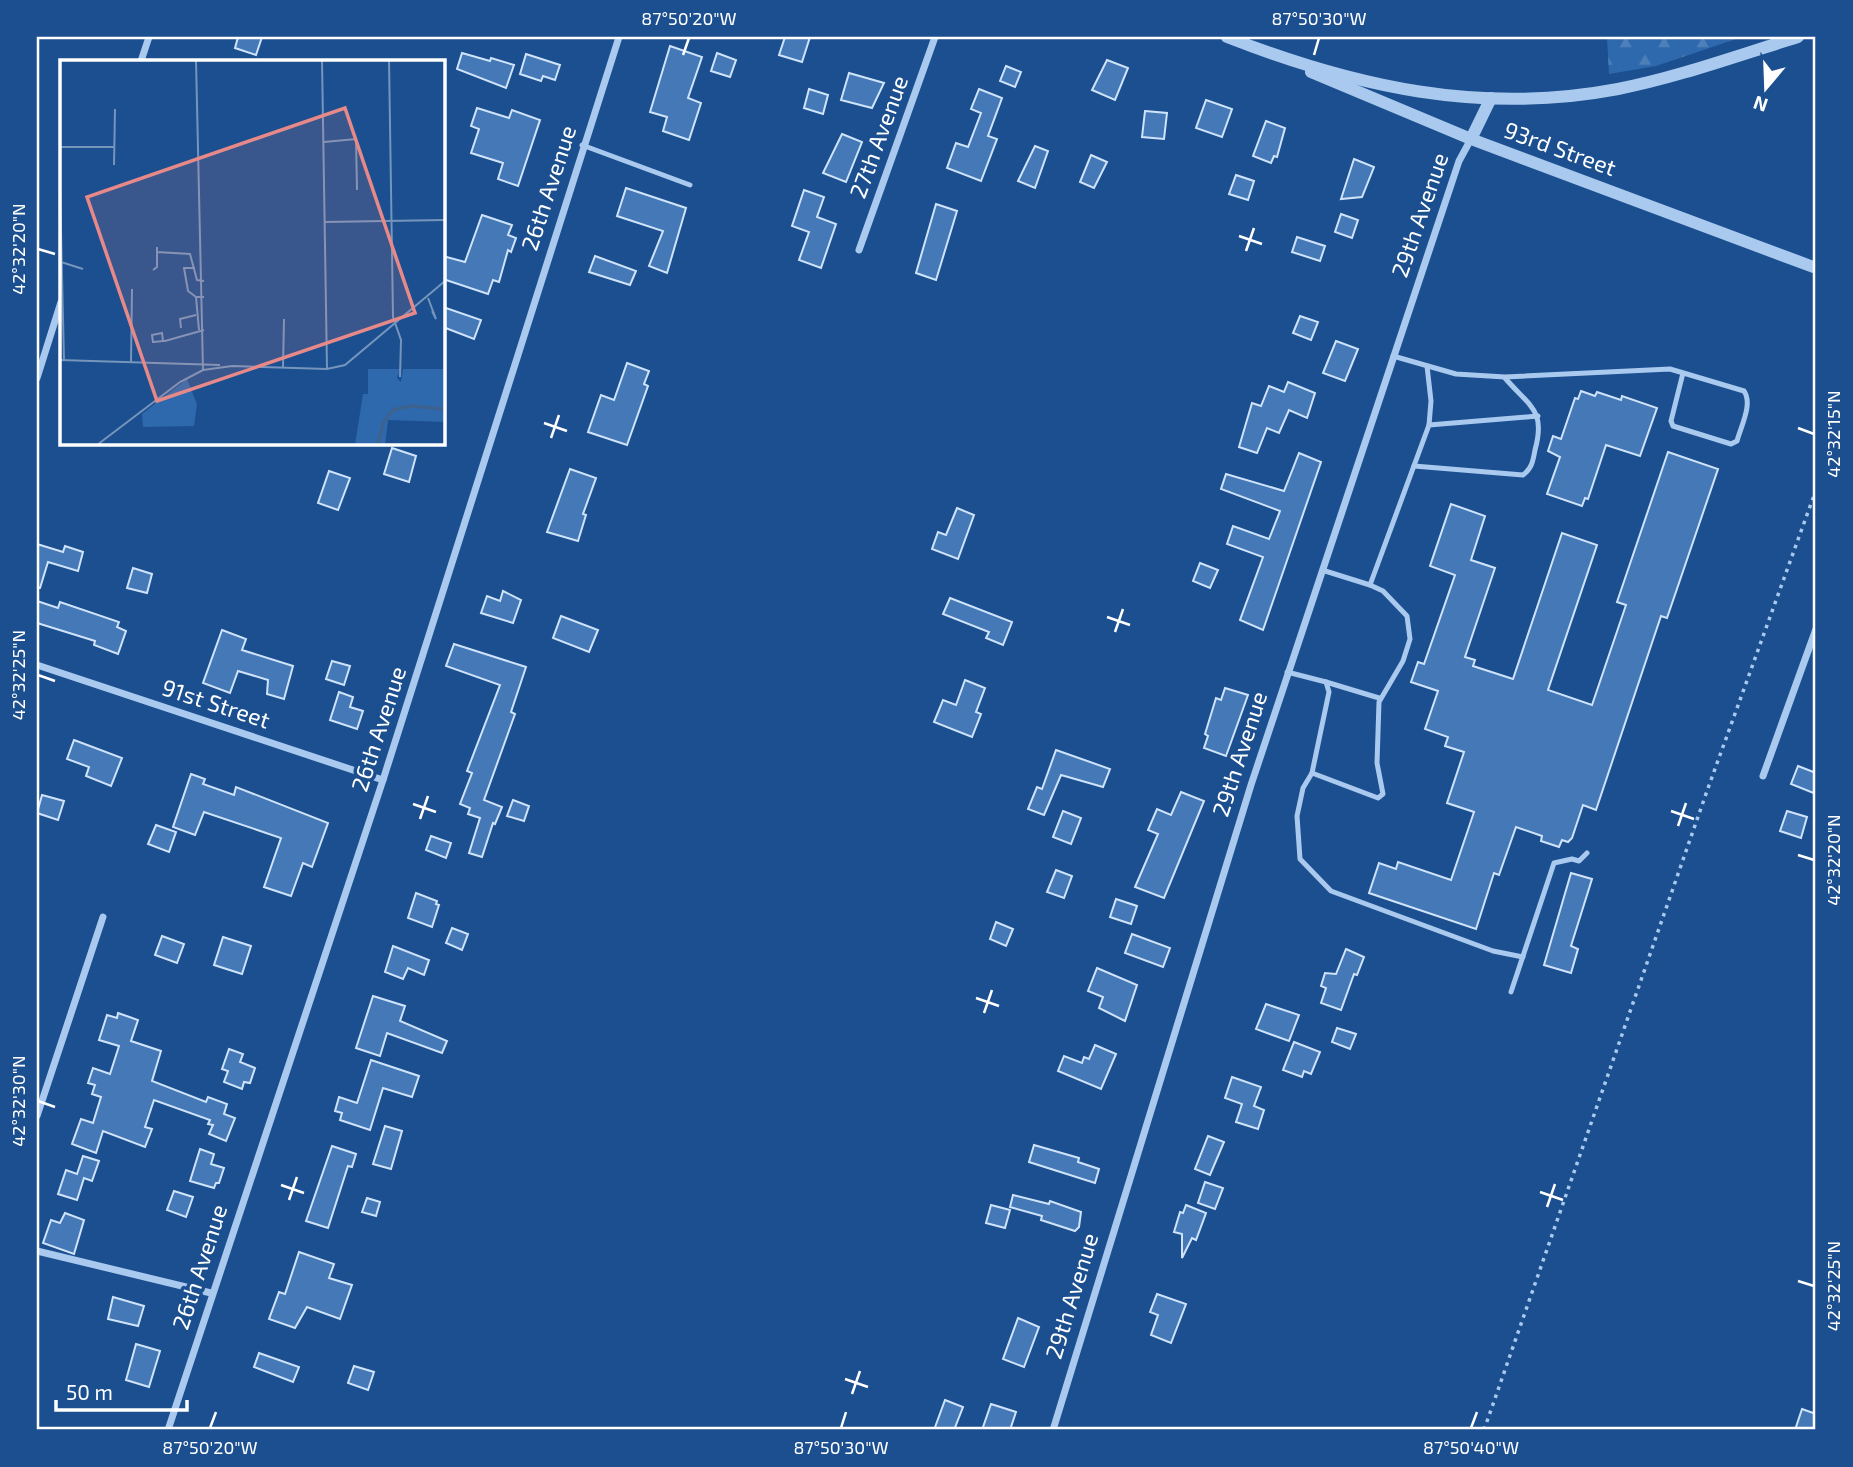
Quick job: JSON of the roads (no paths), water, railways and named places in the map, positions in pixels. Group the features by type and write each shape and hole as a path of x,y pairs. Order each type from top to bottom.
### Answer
{"street":[{"path":"141,60 149,37"},
{"name":"26th Avenue","path":"168,1430 211,1293 383,780 619,37"},
{"name":"27th Avenue","path":"859,250 935,37"},
{"path":"1227,37 1293,62 1412,93 1491,98 1619,89 1798,37"},
{"name":"93rd Street","path":"1293,62 1329,82 1471,139 1816,268"},
{"name":"29th Avenue","path":"1053,1430 1287,672 1459,160 1491,98"},
{"path":"37,377 60,305"},
{"path":"1763,776 1816,629"},
{"name":"91st Street","path":"37,665 383,780"},
{"path":"37,1116 103,917"},
{"path":"37,1251 211,1293"}],"lane":[{"path":"583,145 690,185"},
{"path":"1393,356 1456,374 1505,377 1670,369 1683,373 1746,393 1748,400 1737,440 1731,444 1673,426 1671,421 1683,373"},
{"path":"1370,585 1429,425 1431,401 1427,366"},
{"path":"1414,467 1523,475 1531,469 1541,426 1538,416 1505,377"},
{"path":"1429,425 1538,416"},
{"path":"1312,773 1377,798 1383,791 1377,763 1379,698 1403,661 1410,639 1407,617 1383,591 1322,570"},
{"path":"1287,672 1379,698"},
{"path":"1326,682 1329,692 1312,773 1303,788 1297,816 1300,859 1331,891 1493,951 1523,957"},
{"path":"1511,992 1553,863 1572,859 1579,861 1587,853"}]}
